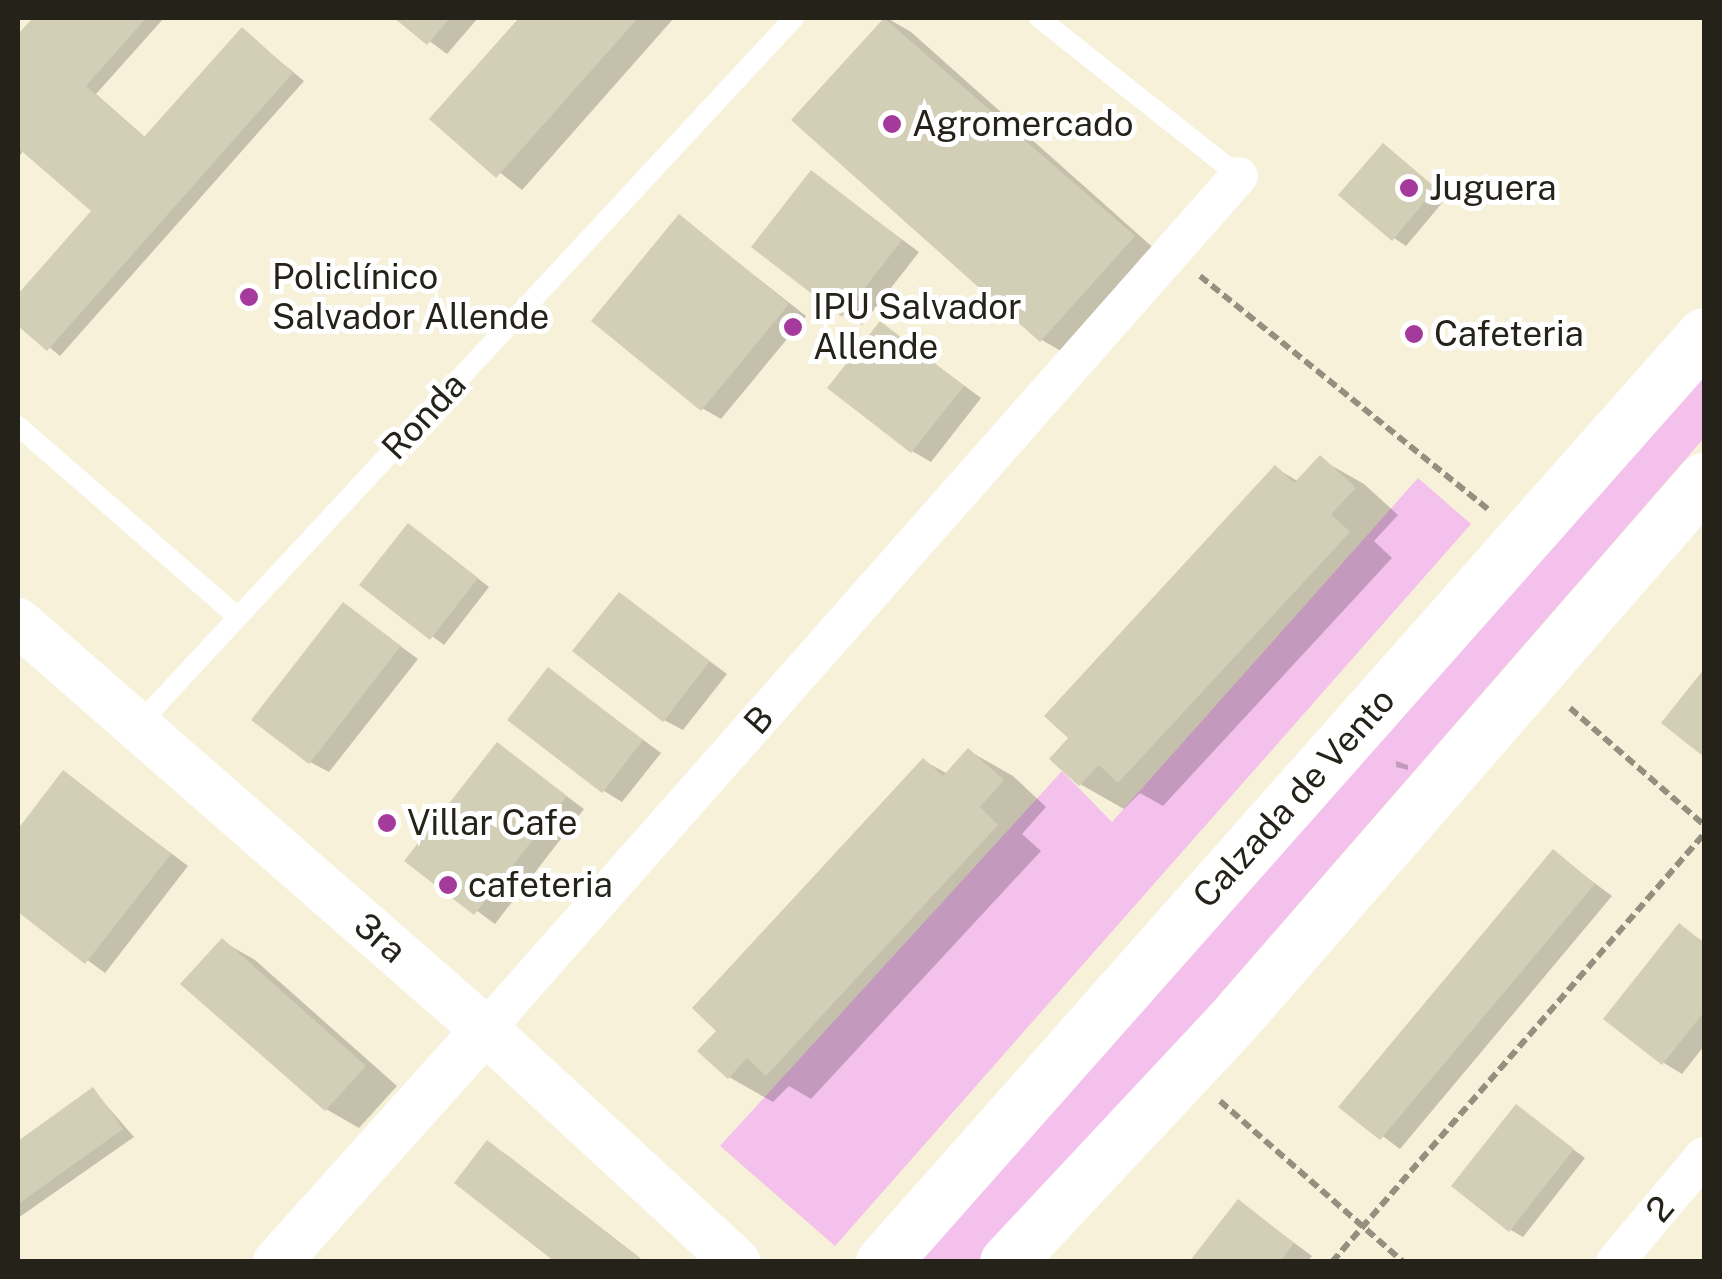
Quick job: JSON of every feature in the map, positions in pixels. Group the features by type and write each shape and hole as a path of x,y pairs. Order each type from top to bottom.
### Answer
{"main road":[{"name":"Calzada de Vento","path":"883,1262 1704,335"},
{"path":"1008,1262 1187,1070 1704,480"}],"street":[{"name":"B","path":"277,1262 1239,176"},
{"name":"3ra","path":"18,622 485,1030 736,1262"},
{"name":"2","path":"1614,1262 1704,1156"}],"lane":[{"name":"Ronda","path":"137,726 794,18"},
{"path":"1038,18 1239,176"},
{"path":"18,426 238,616"}],"path":[{"path":"1172,253 1524,538"},
{"path":"1534,676 1704,825"},
{"path":"1332,1262 1704,834"},
{"path":"1187,1070 1403,1262"}],"shaded area":[{"path":"1704,371 1704,438 988,1261 913,1262"},
{"path":"1418,478 1471,524 835,1246 720,1146 1062,771 1112,822"}],"building":[{"path":"33,18 146,18 86,86 144,137 242,27 293,73 47,351 18,326 18,294 91,211 18,148 18,34"},
{"path":"394,18 450,18 427,45"},
{"path":"519,18 638,18 496,178 429,119"},
{"path":"884,18 1135,236 1040,342 791,120"},
{"path":"1383,143 1436,188 1392,241 1338,195"},
{"path":"811,170 902,240 842,317 751,247"},
{"path":"679,214 789,304 701,411 591,321"},
{"path":"880,321 964,386 911,453 827,388"},
{"path":"1320,455 1356,488 1331,514 1350,532 1118,783 1099,765 1079,786 1049,759 1068,738 1044,716 1275,465 1294,483"},
{"path":"408,523 478,578 430,640 359,585"},
{"path":"619,592 710,661 663,722 572,651"},
{"path":"343,602 401,646 309,764 251,720"},
{"path":"548,667 643,740 602,793 507,720"},
{"path":"1704,669 1704,757 1661,723"},
{"path":"497,742 567,796 474,915 404,861"},
{"path":"968,748 1004,780 980,807 998,825 766,1076 747,1058 728,1079 697,1051 716,1031 692,1008 923,758 943,776"},
{"path":"63,770 171,854 85,964 18,912 18,829"},
{"path":"1553,849 1595,884 1380,1140 1338,1107"},
{"path":"1679,923 1704,943 1704,1012 1662,1065 1603,1019"},
{"path":"222,938 366,1066 325,1111 180,984"},
{"path":"93,1087 123,1129 18,1204 18,1141"},
{"path":"1516,1104 1574,1149 1509,1232 1451,1186"},
{"path":"487,1140 644,1262 555,1262 454,1183"},
{"path":"1238,1199 1294,1243 1280,1262 1189,1262"}],"place":[{"name":"Agromercado","path":"892,124"},
{"name":"Juguera","path":"1409,188"},
{"name":"Policlínico Salvador Allende","path":"249,297"},
{"name":"IPU Salvador Allende","path":"793,327"},
{"name":"Cafeteria","path":"1414,334"},
{"name":"Villar Cafe","path":"387,823"},
{"name":"cafeteria","path":"448,885"}]}
